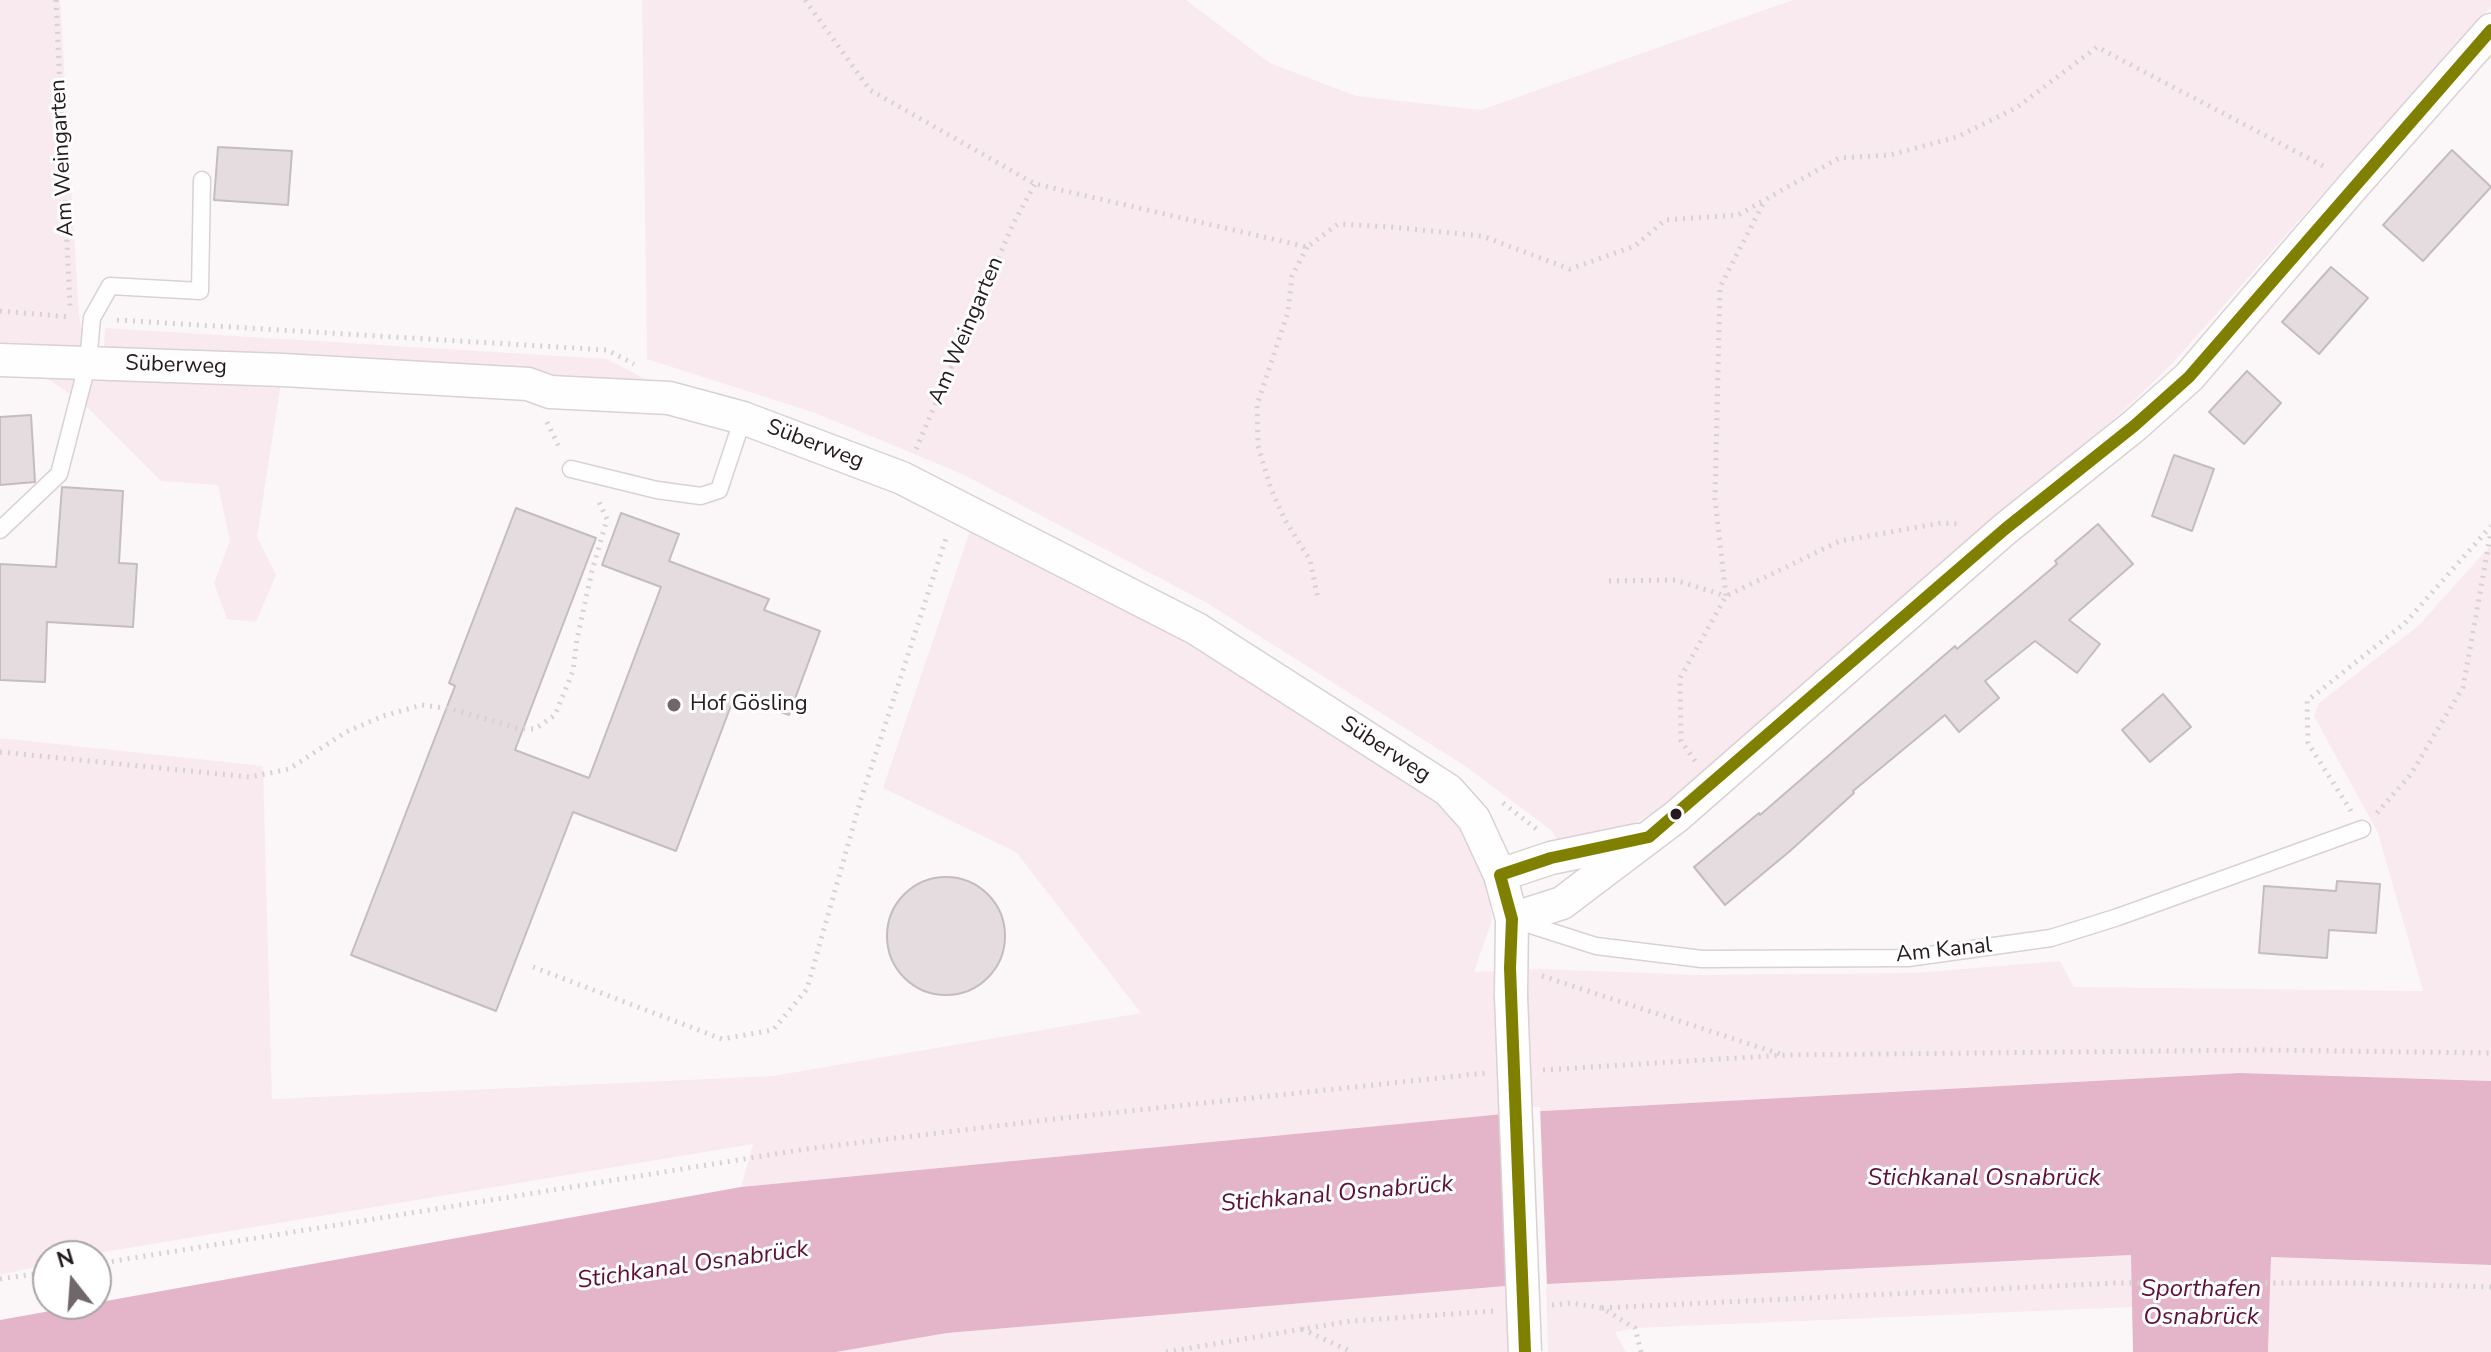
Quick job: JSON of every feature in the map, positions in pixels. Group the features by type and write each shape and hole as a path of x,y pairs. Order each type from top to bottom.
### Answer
{"street":[{"path":"1512,919 1562,903 1649,837 2005,529 2134,426 2189,377 2491,30"},
{"name":"Süberweg","path":"0,360 528,384 550,392 669,398 743,418 902,478 1197,629 1448,790 1474,819 1500,875 1512,919 1510,982 1525,1352"},
{"path":"1500,875 1551,858 1649,837"}],"lane":[{"path":"0,530 59,474 88,362 92,318 110,286 200,291 202,180"},
{"path":"571,469 657,490 701,496 719,490 743,418"},
{"name":"Am Kanal","path":"1512,919 1596,946 1702,959 1908,958 2051,938 2362,829"}],"path":[{"name":"Am Weingarten","path":"56,0 70,317"},
{"path":"805,0 870,90 1035,184 1307,247"},
{"path":"1318,599 1310,560 1285,520 1271,489 1258,446 1257,405 1288,312 1292,276 1307,247 1338,224 1482,236 1570,269 1635,246 1665,220 1738,215 1839,158 1890,155 1957,137 2016,108 2097,47 2354,185"},
{"name":"Am Weingarten","path":"902,478 1013,224 1035,184"},
{"path":"1726,596 1715,499 1720,287 1765,200"},
{"path":"0,311 607,350 646,370"},
{"path":"0,752 250,777 289,769 346,732 383,716 422,705 452,709 517,728 535,729 555,715 573,671 592,571 607,519 602,505 571,469 528,384"},
{"path":"533,967 722,1039 773,1030 807,989 861,799 957,504"},
{"path":"1712,785 1681,741 1680,678 1726,596 1840,541 1941,523 2005,529"},
{"path":"2491,529 2463,687 2411,774 2362,829 2308,743 2307,701 2405,623 2491,529"},
{"path":"1609,581 1675,580 1726,596"},
{"path":"1491,794 1536,828 1548,844 1551,858"},
{"path":"1510,982 1530,975 1545,976 1785,1055"},
{"path":"1535,1070 1785,1055 2262,1050 2491,1053"},
{"path":"112,1261 806,1149 1488,1073"},
{"path":"0,1279 32,1274"},
{"path":"1545,1306 1571,1303 1602,1308 2116,1283 2352,1283 2491,1287"},
{"path":"1602,1308 1635,1328 1641,1352"},
{"path":"1166,1352 1351,1321 1505,1311"},
{"path":"1301,1329 1352,1352"}],"shaded area":[{"path":"0,0 60,0 79,315 88,362 283,370 257,537 276,575 256,622 227,619 214,583 230,541 218,485 161,481 82,402 20,360 0,360"},
{"path":"642,0 1186,0 1270,63 1356,96 1481,110 1793,0 2491,0 2491,7 2172,364 2123,411 1784,699 1689,785 1651,814 1617,833 1560,843 1551,830 1465,766 1207,603 964,475 815,413 647,359"},
{"path":"105,328 607,359 651,382 104,348"},
{"path":"971,528 1185,642 1352,743 1437,799 1456,818 1475,851 1488,890 1492,920 1474,972 1541,969 1698,975 1915,973 2060,961 2074,987 2423,991 2378,833 2314,716 2319,703 2418,626 2491,545 2491,1081 2240,1073 1524,1112 741,1187 753,1144 112,1251 112,1240 32,1240 32,1268 0,1275 0,738 263,766 272,1099 773,1076 1141,1013 1016,852 883,788"},
{"path":"2132,1255 2133,1307 1635,1328 1615,1332 1626,1352 1548,1352 1546,1283"},
{"path":"2271,1257 2491,1265 2491,1352 2268,1352"},
{"path":"1506,1286 1508,1352 836,1352 947,1333"}],"water":[{"path":"2240,1073 2491,1081 2491,1265 2271,1257 2268,1352 2133,1352 2131,1255 1506,1286 947,1333 836,1352 0,1352 0,1320 32,1314 32,1320 112,1320 112,1300 741,1187 1524,1112"}],"pier":[{"path":"1540,1107 1547,1287 1506,1290 1499,1110"}],"building":[{"path":"218,147 292,151 288,205 214,200"},
{"path":"2452,150 2491,187 2423,261 2383,225"},
{"path":"2331,267 2368,298 2319,354 2282,322"},
{"path":"2247,371 2281,403 2244,444 2209,412"},
{"path":"31,415 35,482 0,485 0,417"},
{"path":"2174,455 2214,469 2192,531 2152,516"},
{"path":"62,487 123,491 119,563 137,564 133,627 47,622 45,682 0,680 0,564 56,567"},
{"path":"516,508 596,538 515,750 589,778 661,587 602,565 621,513 679,534 669,561 769,599 764,610 820,631 789,715 735,695 676,851 573,812 496,1011 351,955 455,686 449,683"},
{"path":"2098,524 2133,564 2069,620 2100,644 2077,673 2035,641 1985,681 1999,698 1959,732 1945,715 1853,791 1790,851 1725,905 1694,867 1760,815 1955,646 1957,649 2057,564 2055,561"},
{"path":"2163,694 2191,727 2150,762 2122,730"},
{"path":"946,877 969,881 988,894 1001,913 1005,936 1001,959 988,978 969,991 946,995 923,991 904,978 891,959 887,936 891,913 904,894 923,881"},
{"path":"2337,881 2380,884 2376,933 2329,930 2327,958 2259,953 2264,886 2336,891"}],"transit line":[{"path":"1525,1352 1510,968 1512,919 1500,875 1551,858 1649,837 2005,529 2134,426 2189,377 2491,30"}],"place":[{"name":"Hof Gösling","path":"674,705"}],"water label":[{"name":"Stichkanal Osnabrück","path":"1984,1179"},
{"name":"Stichkanal Osnabrück","path":"1337,1195"},
{"name":"Stichkanal Osnabrück","path":"693,1266"},
{"name":"Sporthafen Osnabrück","path":"2201,1304"}]}
